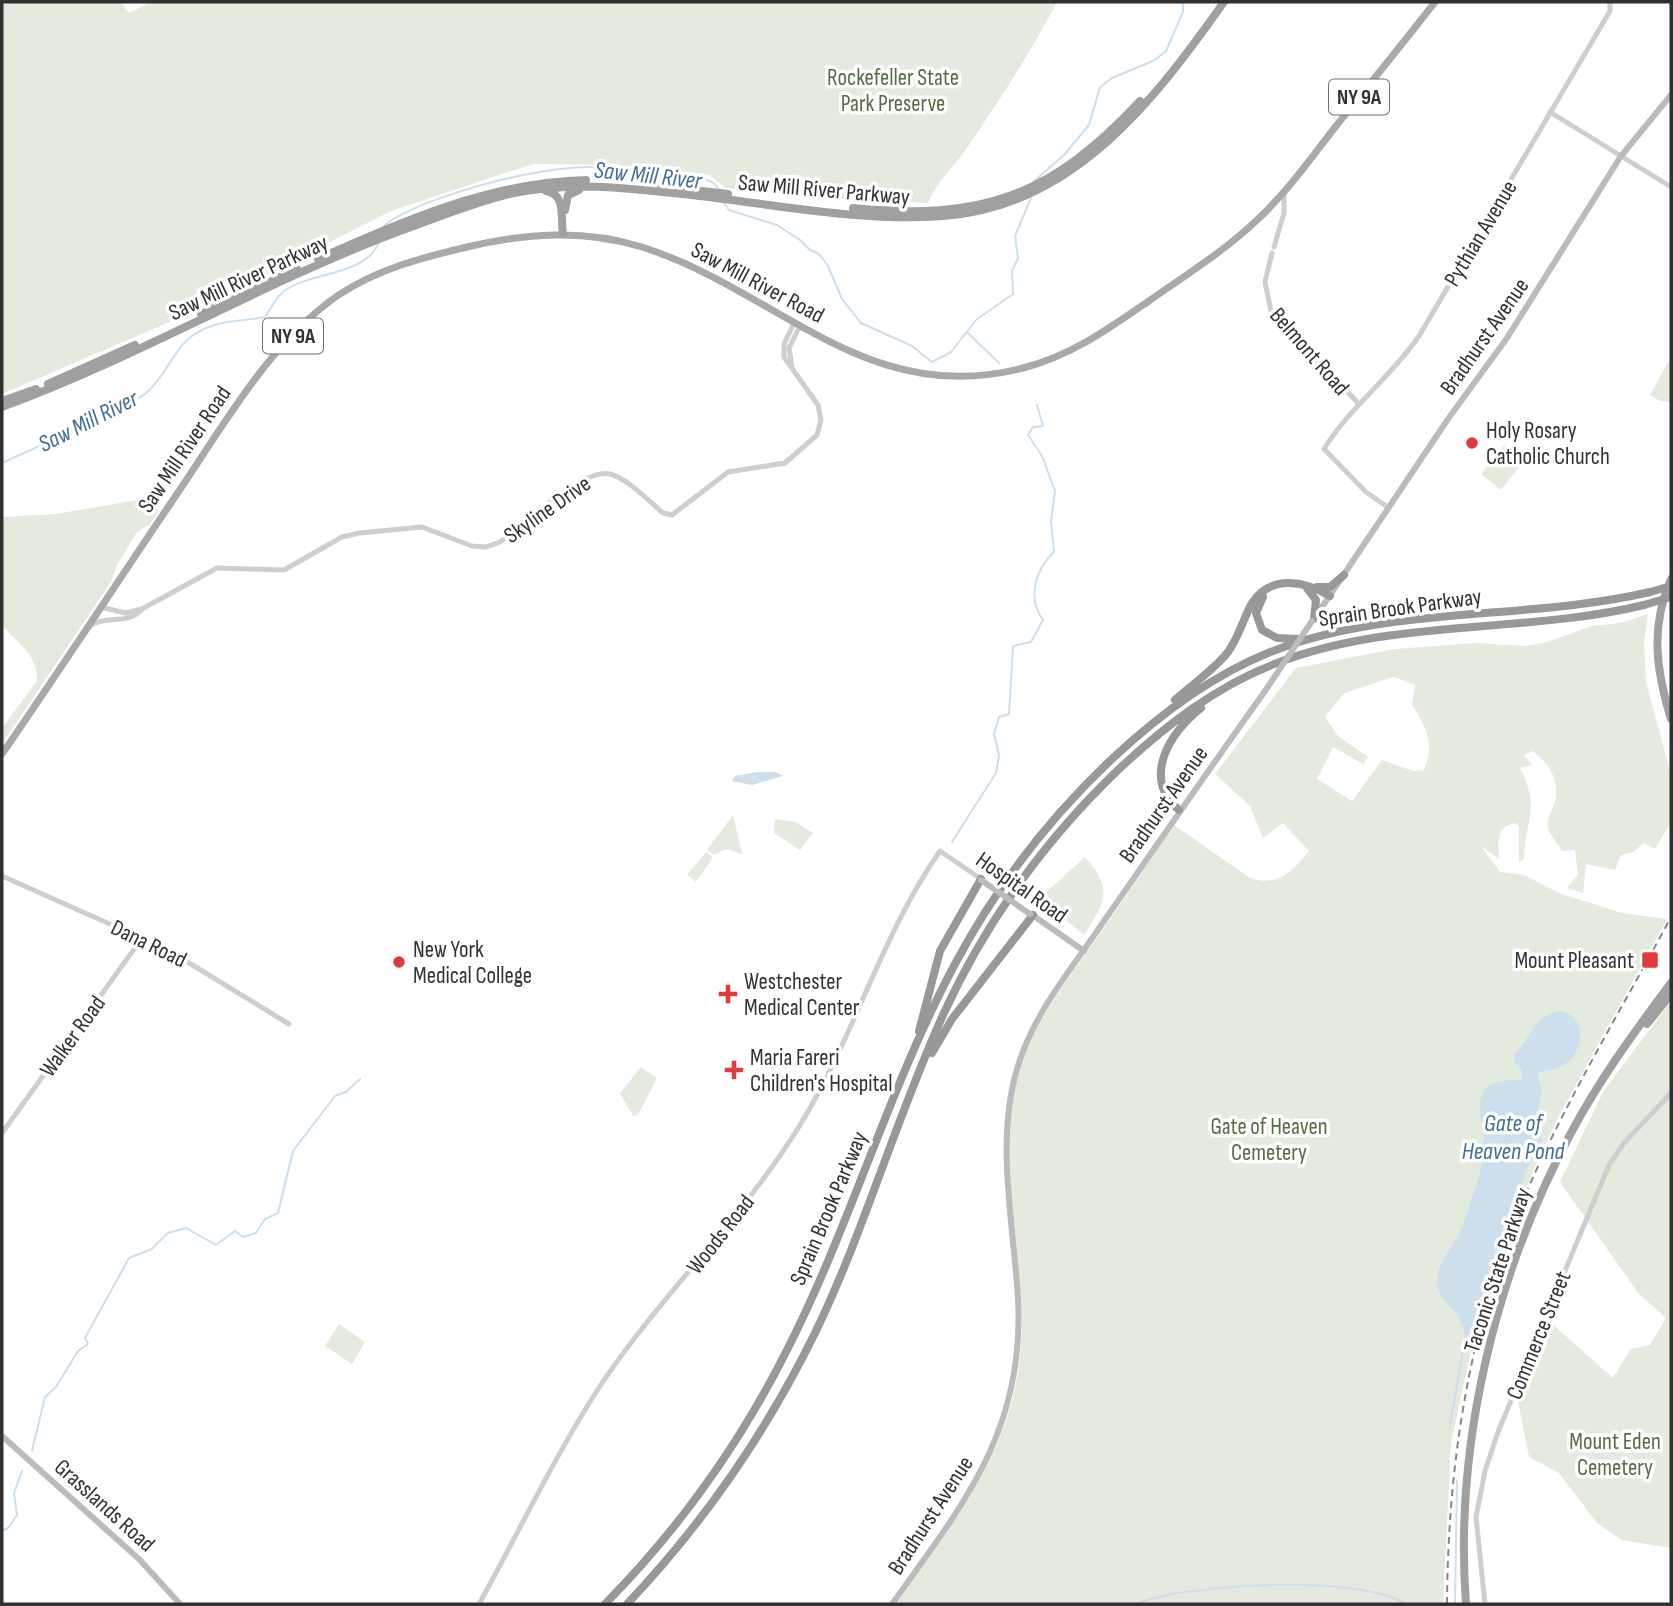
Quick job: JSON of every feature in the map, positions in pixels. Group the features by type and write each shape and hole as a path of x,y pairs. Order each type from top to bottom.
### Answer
{"highway":[{"name":"Saw Mill River Parkway","path":"1032,191 1080,159 1121,121 1174,61 1217,2"},
{"name":"Saw Mill River Parkway","path":"2,401 104,360 380,236 475,198 537,184 601,181 911,217 975,212 1032,191 1077,167 1125,125 1178,65 1224,2"},
{"name":"Saw Mill River Parkway","path":"2,407 103,366 380,236 476,203 522,192 601,186 721,196"},
{"path":"563,234 568,195 577,190 601,186"},
{"path":"522,192 548,191 557,196 563,234"},
{"path":"1315,638 1273,638 1264,632 1257,620 1258,604 1270,592 1289,586 1328,588 1345,575"},
{"path":"1671,579 1661,610 1656,641 1659,673 1671,719"},
{"path":"1152,723 1227,653 1252,604 1262,593 1285,583 1310,587 1329,598"},
{"name":"Sprain Brook Parkway","path":"606,1604 688,1508 733,1445 769,1385 814,1294 912,1057 953,966 1011,873 1075,796 1152,723 1223,674 1266,654 1315,638 1387,625 1586,604 1671,586"},
{"path":"1310,587 1316,599 1313,620"},
{"name":"Sprain Brook Parkway","path":"627,1604 712,1503 788,1385 839,1280 944,1014 972,957 1004,905 1041,855 1081,807 1143,747 1197,705 1232,683 1289,659 1343,644 1584,616 1671,597"},
{"path":"1179,810 1161,787 1160,769 1163,757 1186,721 1232,683"},
{"path":"912,1057 937,959 950,931 981,880"},
{"path":"919,1077 952,1019 1031,915"},
{"name":"Taconic State Parkway","path":"1468,1604 1463,1545 1468,1474 1488,1356 1512,1271 1543,1189 1575,1125 1613,1063 1671,983"},
{"name":"Taconic State Parkway","path":"1468,1604 1471,1484 1489,1374 1511,1290 1541,1207 1571,1142 1616,1067 1671,994"}],"main road":[{"name":"Saw Mill River Road","path":"87,627 247,390 287,342 327,304 367,278 412,261 510,237 563,234 619,241 665,255 857,356 911,373 966,376 1024,368 1072,350 1116,324 1232,242 1284,192 1435,2"},
{"name":"Bradhurst Avenue","path":"892,1604 965,1503 984,1469 1000,1427 1013,1369 1018,1323 1009,1183 1009,1120 1012,1087 1031,1031 1179,810 1345,575 1452,412 1507,338 1621,156 1671,95"},
{"name":"NY 9A","path":"2,754 87,627"},
{"name":"Hospital Road","path":"981,880 1084,951"},
{"name":"Grasslands Road","path":"2,1436 139,1559 180,1604"}],"street":[{"name":"Pythian Avenue","path":"1388,508 1366,492 1324,449 1359,404 1392,372 1419,336 1611,11 1610,2"},
{"path":"1550,112 1671,187"},
{"name":"Belmont Road","path":"1284,192 1284,213 1265,282 1271,311 1359,404"},
{"name":"Skyline Drive","path":"87,627 104,619 127,620 217,568 277,572 303,561 342,537 359,533 422,527 472,546 491,546 576,485 598,474 616,477 663,513 672,514 728,472 785,463 815,438 821,424 820,408 792,366 789,348 797,324"},
{"path":"100,607 114,619"},
{"name":"Skyline Drive","path":"100,607 125,613 142,609"},
{"name":"Hospital Road","path":"940,851 981,880"},
{"name":"Woods Road","path":"479,1604 599,1388 765,1177 800,1126 827,1079 906,908 940,851"},
{"name":"Dana Road","path":"2,876 184,959 289,1024"},
{"name":"Walker Road","path":"2,1133 142,938"},
{"name":"Commerce Street","path":"1485,1604 1476,1517 1493,1444 1609,1165 1624,1143 1671,1093"}],"green space":[{"name":"Rockefeller State Park Preserve","path":"2,2 121,2 129,13 151,2 1057,2 1004,93 928,203 843,199 726,188 709,175 607,165 533,164 391,211 181,317 2,394"},
{"path":"1668,362 1671,362 1671,402 1660,401 1650,395"},
{"path":"1504,445 1524,461 1501,490 1481,474"},
{"path":"149,498 157,500 158,513 149,525 137,532 117,565 111,582 2,744 2,728 37,681 37,672 31,657 2,626 2,517 56,514"},
{"name":"Gate of Heaven Cemetery","path":"1648,614 1644,642 1646,682 1671,775 1671,822 1655,849 1644,843 1633,852 1621,855 1615,870 1586,864 1583,893 1567,888 1578,874 1575,850 1562,851 1549,831 1548,821 1555,802 1556,787 1548,766 1532,751 1524,755 1532,765 1520,768 1530,794 1531,805 1524,859 1519,862 1519,827 1516,823 1509,824 1502,831 1499,859 1481,846 1500,872 1524,875 1559,893 1622,913 1667,919 1560,1114 1535,1166 1495,1268 1472,1346 1451,1443 1443,1604 896,1604 969,1498 1004,1426 1015,1387 1021,1344 1021,1298 1009,1157 1012,1102 1024,1057 1051,1004 1174,825 1250,878 1260,880 1269,881 1284,876 1309,851 1283,823 1263,838 1250,806 1215,774 1296,668 1395,649 1476,643 1524,646 1544,643 1592,626 1621,623","holes":["1394,677 1415,685 1412,705 1422,721 1429,744 1424,770 1413,771 1382,760 1352,801 1317,779 1333,747 1363,764 1368,757 1338,736 1325,717 1344,693"]},
{"path":"733,815 742,854 726,849 714,855 707,850"},
{"path":"775,819 795,822 813,833 800,850 774,833"},
{"path":"706,852 713,857 696,882 687,875"},
{"path":"1085,857 1100,878 1103,896 1084,935 1044,902 1042,896"},
{"name":"Mount Eden Cemetery","path":"1671,1001 1671,1548 1622,1540 1597,1523 1559,1473 1529,1457 1518,1401 1550,1322 1613,1378 1631,1349 1650,1345 1666,1318 1639,1294 1560,1182 1603,1092"},
{"path":"641,1067 657,1078 638,1115 633,1116 620,1093"},
{"path":"339,1324 365,1342 352,1364 325,1346"}],"water":[{"path":"776,772 783,776 752,785 732,781 735,776"},
{"name":"Gate of Heaven Pond","path":"1556,1011 1574,1018 1578,1024 1580,1041 1572,1058 1564,1065 1537,1073 1542,1090 1536,1119 1543,1142 1529,1165 1489,1272 1470,1337 1464,1334 1459,1318 1440,1293 1437,1277 1441,1264 1462,1228 1481,1169 1483,1155 1479,1156 1485,1131 1480,1115 1482,1096 1485,1089 1496,1082 1521,1080 1522,1070 1515,1063 1514,1056 1541,1019"}],"waterway":[{"name":"Saw Mill River","path":"1033,182 1064,155 1089,125 1100,87 1112,78 1155,60 1166,51 1183,12 1183,2"},
{"name":"Saw Mill River","path":"383,227 400,215 461,191 535,173 570,168 598,167 618,172 704,179 714,183 720,191"},
{"name":"Saw Mill River","path":"724,203 729,210 777,225 819,254 828,266 842,299 861,323 912,346 932,362 951,352 976,320 1013,294 1012,271 1018,258 1015,236 1031,198"},
{"name":"Saw Mill River","path":"2,463 88,424 117,401 131,401 142,396 160,378 183,344 192,336 219,324 265,317 284,291 363,261 379,242"},
{"path":"967,332 999,363"},
{"path":"952,842 996,773 999,755 994,734 999,717 1009,714 1013,646 1031,642 1043,620 1038,612 1034,594 1042,567 1054,552 1051,521 1055,491 1042,456 1028,435 1033,427 1043,426 1037,405"},
{"path":"32,1451 45,1397 56,1387 78,1351 88,1344 85,1338 129,1258 152,1249 168,1233 186,1228 216,1245 235,1231 243,1237 256,1233 265,1219 278,1213 293,1151 335,1096 346,1092 360,1079"},
{"path":"1449,1430 1466,1335"},
{"path":"2,1531 8,1528 17,1515 14,1493 22,1471"},
{"path":"1455,1604 1457,1481"},
{"path":"1135,1604 1193,1591 1273,1585 1352,1588 1406,1604"}],"railway":[{"path":"1447,1604 1448,1549 1458,1439 1467,1385 1494,1279 1512,1227 1549,1142 1671,917"}],"place":[{"name":"Holy Rosary Catholic Church","path":"1472,443"},
{"name":"Mount Pleasant","path":"1650,960"},
{"name":"New York Medical College","path":"399,962"},
{"name":"Westchester Medical Center","path":"728,994"},
{"name":"Maria Fareri Children's Hospital","path":"734,1070"}]}
